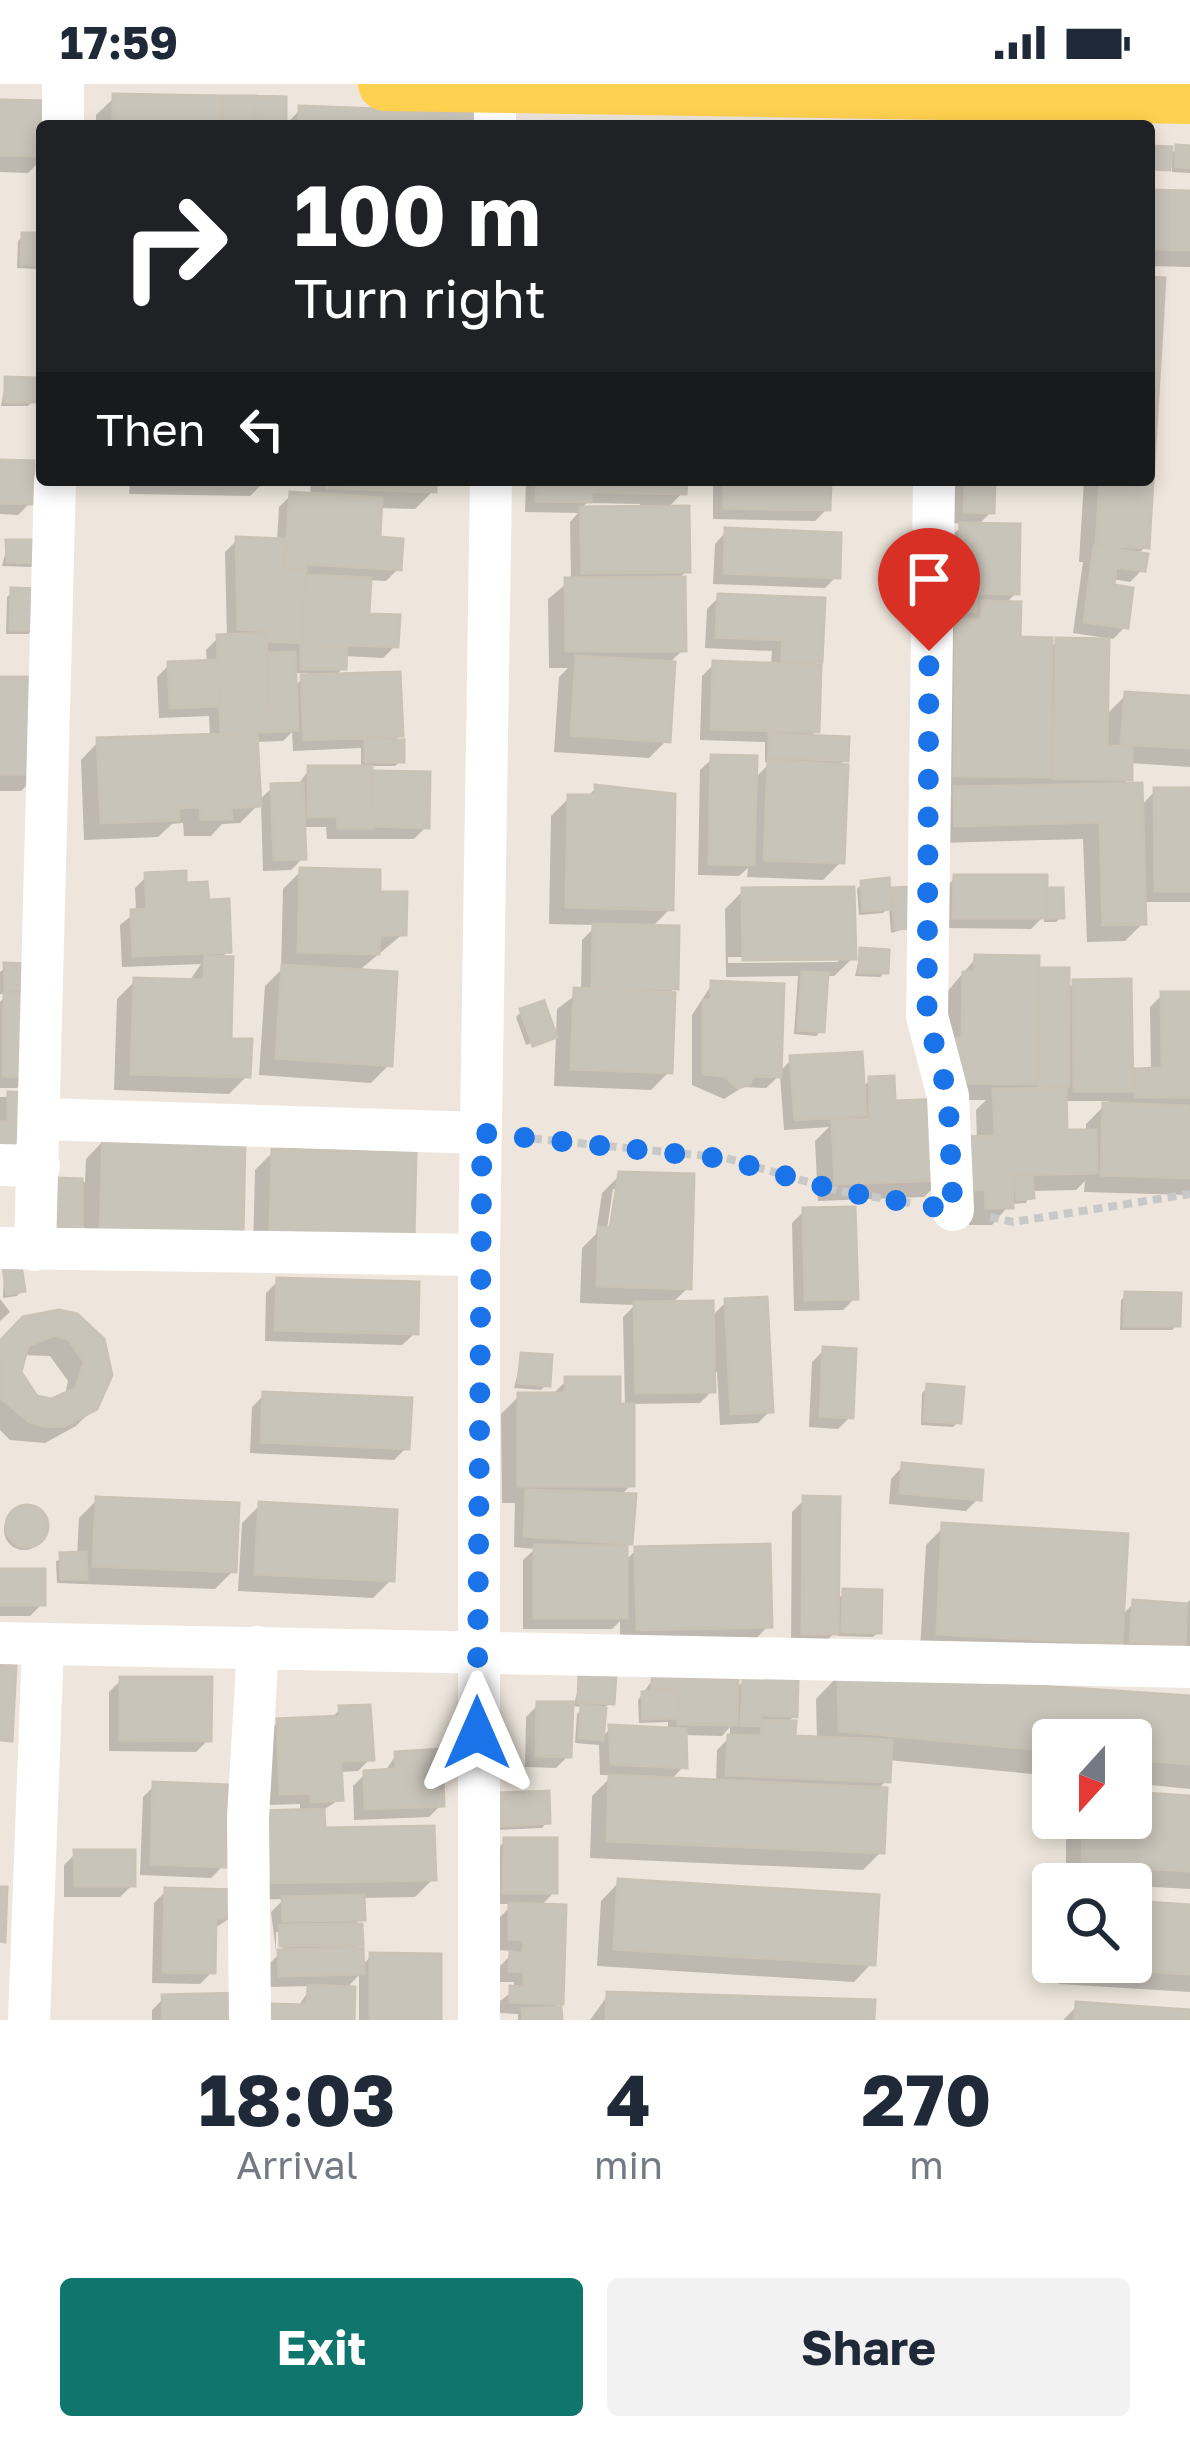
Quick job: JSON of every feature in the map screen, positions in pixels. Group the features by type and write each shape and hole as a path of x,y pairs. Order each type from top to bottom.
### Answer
{"main road":[{"path":"385,84 944,111 1190,97"}],"street":[{"path":"63,84 63,120"},
{"path":"495,86 495,120"},
{"path":"56,486 42,1119 19,1165 17,1249 479,1256"},
{"path":"478,2020 479,1256 491,486"},
{"path":"934,486 927,1016 948,1096 953,1210"},
{"path":"42,1119 482,1133"},
{"path":"0,1643 1190,1666"},
{"path":"29,2020 44,1645"},
{"path":"250,2020 248,1817 258,1647"}],"path":[{"path":"482,1133 726,1159 839,1191 1012,1222 1190,1194"}],"building":[{"path":"113,94 220,96 220,120 113,120"},
{"path":"223,96 256,96 255,120 223,120"},
{"path":"256,96 286,97 286,120 255,120"},
{"path":"0,100 50,101 44,120 36,120 36,156 0,155"},
{"path":"299,106 487,113 487,120 299,120"},
{"path":"1176,145 1190,146 1190,168 1176,167"},
{"path":"1155,146 1172,147 1170,170 1155,169"},
{"path":"1155,190 1190,191 1190,250 1155,249"},
{"path":"22,233 36,233 36,265 21,264"},
{"path":"1155,277 1165,278 1155,447"},
{"path":"5,377 36,378 36,402 5,402"},
{"path":"0,460 34,461 33,504 0,503"},
{"path":"436,486 436,492 327,488"},
{"path":"537,486 600,486 600,492 591,492 591,502 536,501"},
{"path":"600,486 687,486 686,494 600,492"},
{"path":"724,486 831,486 830,510 724,508"},
{"path":"965,486 995,486 994,513 964,512"},
{"path":"1100,486 1153,486 1149,548 1096,545"},
{"path":"290,492 382,498 380,537 403,539 401,570 306,564 306,570 285,568"},
{"path":"689,506 690,572 582,573 580,507"},
{"path":"960,523 1020,524 1019,594 977,593 976,611 959,611"},
{"path":"725,528 841,533 840,578 724,573"},
{"path":"236,537 284,539 283,570 305,571 302,643 268,641 268,631 238,629"},
{"path":"6,540 40,540 39,563 7,562"},
{"path":"1094,546 1148,554 1145,571 1116,567 1114,585 1133,588 1128,628 1084,622"},
{"path":"305,575 371,578 369,614 400,615 398,647 302,643"},
{"path":"685,577 686,651 566,651 565,578"},
{"path":"11,588 38,589 37,630 10,630"},
{"path":"718,594 825,598 822,662 782,660 783,640 716,637"},
{"path":"982,601 1021,602 1020,637 1052,638 1050,777 954,776 956,620 981,620"},
{"path":"266,633 270,732 221,733 217,635"},
{"path":"1056,638 1109,639 1107,746 1132,747 1132,780 1053,778"},
{"path":"301,646 347,646 346,669 301,669"},
{"path":"295,652 298,730 270,732 267,653"},
{"path":"576,656 675,662 670,742 571,735"},
{"path":"218,660 220,706 170,708 168,662"},
{"path":"713,661 821,665 819,732 711,729"},
{"path":"400,672 403,736 304,740 301,675"},
{"path":"0,677 42,677 42,774 0,774"},
{"path":"1125,692 1190,696 1190,748 1121,744"},
{"path":"257,733 261,806 231,808 232,819 201,819 200,807 178,808 179,820 101,823 97,738"},
{"path":"769,734 849,737 848,761 769,757"},
{"path":"365,740 404,740 404,762 365,762"},
{"path":"711,755 757,756 754,865 709,864"},
{"path":"768,760 848,765 844,863 764,860"},
{"path":"308,766 372,766 373,828 338,828 337,816 308,817"},
{"path":"374,771 430,772 429,828 374,826"},
{"path":"303,783 306,859 274,860 271,784"},
{"path":"1142,783 1146,924 1103,925 1100,822 955,826 954,787"},
{"path":"595,785 675,794 673,910 566,907 568,795 596,795"},
{"path":"1154,788 1190,788 1190,891 1155,891"},
{"path":"300,868 380,870 380,892 407,892 406,935 380,935 379,954 298,952"},
{"path":"186,871 186,883 207,882 209,900 229,899 231,952 133,956 131,910 147,909 145,873"},
{"path":"954,875 1047,875 1047,918 953,918"},
{"path":"889,878 891,909 863,911 861,881"},
{"path":"854,887 856,959 743,960 742,888"},
{"path":"913,887 914,928 895,929 892,888"},
{"path":"1048,888 1063,888 1064,918 1048,918"},
{"path":"593,924 679,926 678,989 592,987"},
{"path":"860,948 889,950 888,973 859,972"},
{"path":"975,955 1039,956 1037,1084 952,1083 952,1038 962,1038 963,972 974,972"},
{"path":"205,956 233,957 231,1039 252,1039 250,1077 131,1074 134,978 204,980"},
{"path":"4,963 33,964 33,990 5,990"},
{"path":"282,965 397,972 392,1066 276,1058"},
{"path":"1040,968 1069,968 1069,1086 1040,1086"},
{"path":"802,972 828,973 824,1032 798,1030"},
{"path":"1131,979 1133,1091 1074,1091 1073,980"},
{"path":"711,981 784,984 781,1077 753,1076 750,1084 738,1088 724,1076 703,1074 703,1000 711,1000"},
{"path":"574,988 675,993 672,1073 571,1069"},
{"path":"1161,992 1190,992 1190,1097 1135,1097 1135,1069 1162,1068"},
{"path":"4,993 33,994 32,1077 3,1076"},
{"path":"544,1001 557,1037 533,1046 520,1009"},
{"path":"862,1052 866,1115 795,1120 790,1056"},
{"path":"894,1076 895,1101 942,1099 945,1180 835,1184 832,1120 870,1119 869,1077"},
{"path":"1066,1088 1067,1130 1096,1130 1097,1173 1012,1175 1013,1208 986,1208 985,1189 964,1190 963,1137 995,1136 993,1089"},
{"path":"8,1092 34,1093 33,1122 8,1122"},
{"path":"1103,1103 1190,1106 1190,1178 1101,1175"},
{"path":"0,1122 33,1122 33,1147 0,1146"},
{"path":"103,1137 245,1142 243,1235 100,1230"},
{"path":"272,1149 416,1152 414,1237 270,1233"},
{"path":"619,1172 694,1174 691,1289 597,1286 599,1227 610,1228"},
{"path":"1015,1176 1032,1176 1034,1198 1017,1200"},
{"path":"55,1178 82,1179 82,1232 54,1232"},
{"path":"855,1207 858,1299 805,1300 803,1208"},
{"path":"21,1265 25,1291 7,1294 3,1267"},
{"path":"277,1278 419,1282 418,1334 275,1330"},
{"path":"1125,1292 1181,1293 1180,1326 1124,1326"},
{"path":"767,1297 773,1412 731,1414 725,1299"},
{"path":"713,1301 715,1392 636,1393 634,1302"},
{"path":"59,1310 77,1314 104,1339 112,1375 97,1409 65,1426 47,1427 29,1422 1,1398 0,1341 23,1317","holes":["54,1335 68,1339 84,1362 76,1388 51,1399 37,1396 21,1372 28,1346"]},
{"path":"823,1347 856,1349 853,1418 820,1416"},
{"path":"521,1353 552,1355 550,1386 518,1383"},
{"path":"565,1377 620,1377 620,1404 634,1404 634,1486 518,1486 518,1393 565,1393"},
{"path":"927,1384 964,1387 961,1423 924,1421"},
{"path":"263,1392 412,1398 409,1449 261,1442"},
{"path":"902,1463 983,1470 981,1500 900,1493"},
{"path":"526,1490 636,1494 632,1544 524,1536"},
{"path":"803,1496 840,1497 838,1634 802,1634"},
{"path":"96,1497 239,1503 236,1572 93,1566"},
{"path":"259,1502 397,1510 394,1581 255,1574"},
{"path":"27,1505 42,1511 48,1526 42,1541 27,1547 12,1541 6,1526 12,1511"},
{"path":"942,1523 1128,1534 1122,1644 937,1634"},
{"path":"770,1544 772,1627 637,1630 635,1547"},
{"path":"534,1545 627,1546 627,1618 534,1618"},
{"path":"86,1552 87,1579 61,1579 60,1553"},
{"path":"0,1569 45,1569 45,1605 0,1605"},
{"path":"843,1589 882,1590 881,1633 842,1632"},
{"path":"1133,1600 1187,1604 1185,1645 1130,1642"},
{"path":"0,1665 16,1666 12,1741 0,1740"},
{"path":"838,1672 1190,1696 1190,1764 1152,1761 1152,1719 1032,1719 1032,1749 839,1731"},
{"path":"579,1673 616,1675 614,1704 578,1702"},
{"path":"652,1676 738,1679 737,1725 678,1724 679,1689 652,1688"},
{"path":"120,1677 212,1677 211,1741 120,1740"},
{"path":"743,1677 798,1680 797,1717 760,1715 759,1726 741,1725"},
{"path":"677,1690 678,1718 643,1719 642,1692"},
{"path":"537,1702 573,1702 571,1757 536,1756"},
{"path":"370,1705 374,1760 341,1761 343,1800 311,1802 311,1793 280,1794 277,1719 340,1716 339,1706"},
{"path":"581,1705 606,1708 603,1740 579,1738"},
{"path":"762,1720 796,1721 795,1736 892,1740 890,1782 726,1775 728,1735 761,1736"},
{"path":"609,1725 686,1729 687,1768 611,1764"},
{"path":"442,1749 444,1806 365,1809 364,1771 396,1769 395,1752"},
{"path":"609,1775 887,1788 884,1853 607,1841"},
{"path":"153,1782 228,1785 226,1867 151,1864"},
{"path":"549,1791 550,1823 501,1826 499,1793"},
{"path":"1152,1793 1190,1796 1190,1871 1152,1869 1152,1863 1082,1863 1083,1839 1152,1839"},
{"path":"324,1809 325,1828 434,1826 436,1880 261,1883 259,1811"},
{"path":"504,1838 557,1838 557,1893 503,1893"},
{"path":"74,1850 135,1850 135,1886 75,1886"},
{"path":"618,1879 879,1895 875,1965 614,1949"},
{"path":"0,1887 7,1887 5,1942 0,1941"},
{"path":"165,1888 236,1890 235,1918 216,1918 215,1973 163,1972"},
{"path":"364,1895 365,1920 283,1921 282,1897"},
{"path":"1152,1902 1190,1905 1190,1974 1152,1972"},
{"path":"509,1903 566,1905 563,2004 510,2002 510,1986 524,1987 524,1972 509,1971 510,1952 523,1953 524,1940 509,1939"},
{"path":"362,1924 363,1945 280,1946 279,1925"},
{"path":"363,1948 364,1974 279,1976 278,1950"},
{"path":"370,1953 441,1954 441,2020 370,2020"},
{"path":"308,1985 355,1987 354,2020 271,2020 272,2004 307,2005"},
{"path":"607,1992 875,2000 874,2020 606,2020"},
{"path":"239,1993 240,2020 163,2020 162,1995"},
{"path":"1076,2002 1190,2010 1190,2020 1075,2020"},
{"path":"561,2007 562,2020 523,2020 522,2009"}],"route":[{"path":"477,1733 482,1133 726,1159 839,1191 953,1210 948,1096 927,1016 929,651"}]}
